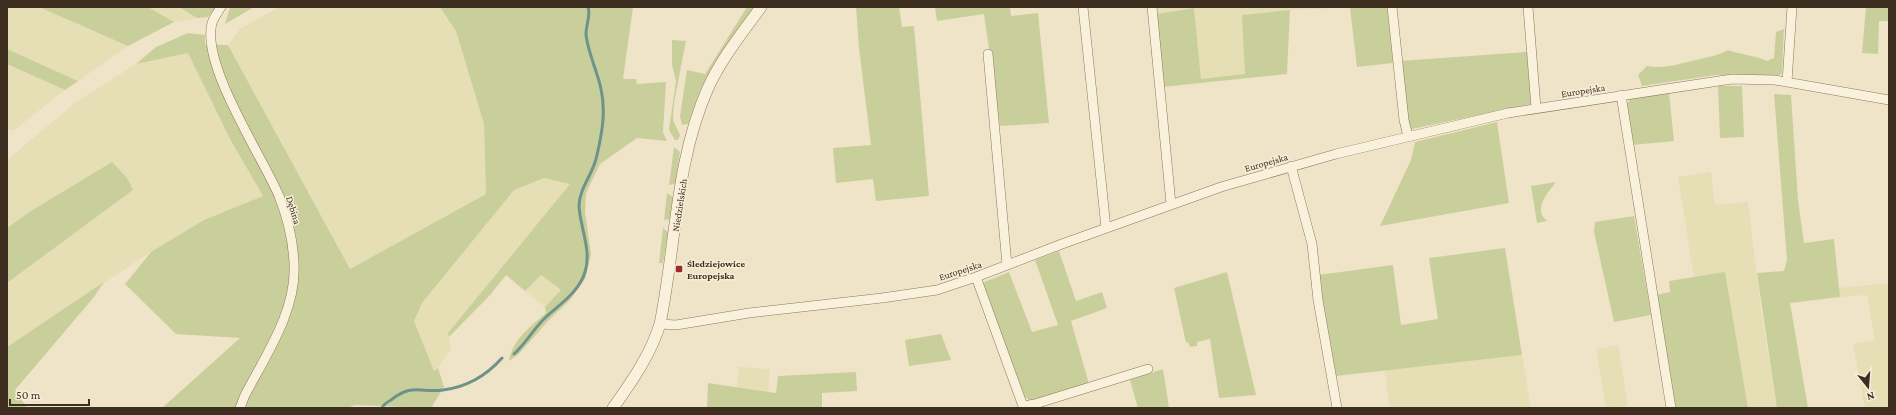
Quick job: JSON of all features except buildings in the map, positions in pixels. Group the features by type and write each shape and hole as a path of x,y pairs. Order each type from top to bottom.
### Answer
{"street":[{"name":"Dębina","path":"221,7 212,22 211,43 216,68 279,196 289,231 294,264 293,290 283,319 244,395 240,408"},
{"name":"Niedzielskich","path":"613,408 644,364 654,345 660,324 675,225 693,129 709,86 723,62 761,7"},
{"path":"1083,7 1106,228"},
{"path":"1152,7 1171,204"},
{"path":"1392,7 1404,120 1408,136"},
{"path":"1528,7 1536,108"},
{"path":"1787,82 1792,7"},
{"path":"988,54 1007,265"},
{"name":"Europejska","path":"660,324 676,325 760,311 924,292 976,277 1220,187 1291,166 1408,136 1536,108 1732,79 1759,79 1787,82 1889,100"},
{"path":"1621,95 1671,408"},
{"path":"1291,166 1312,244 1318,300 1337,408"},
{"path":"976,277 1023,406 1035,404 1148,369"}],"shaded area":[{"path":"7,7 39,7 128,46 78,81 7,49"},
{"path":"148,7 179,7 197,18 174,22"},
{"path":"279,7 440,7 456,31 484,124 486,194 350,269 228,45 240,29"},
{"path":"1157,7 1335,8 1290,10 1245,75 1201,79 1194,8 1157,14"},
{"path":"188,53 230,139 263,196 204,220 151,252 7,347 7,283 133,190 112,163 31,211 7,228 7,160 75,103 136,64"},
{"path":"7,64 65,90 13,131 7,128"},
{"path":"1711,172 1715,205 1748,202 1761,310 1777,408 1748,408 1725,273 1694,277 1678,177"},
{"path":"544,178 570,184 448,333 451,349 438,368 434,371 414,321 422,303 514,189"},
{"path":"540,275 561,290 545,307 525,291"},
{"path":"1889,283 1889,408 1865,408 1853,344 1875,340 1867,295 1840,297 1839,288"},
{"path":"1618,345 1628,406 1606,408 1596,349"},
{"path":"1522,355 1531,408 1389,408 1385,370"},
{"path":"739,367 770,369 768,392 737,387"}],"green space":[{"path":"39,7 148,7 174,22 128,46"},
{"path":"179,7 216,7 208,17 197,18"},
{"path":"230,7 254,7 225,24"},
{"path":"440,7 633,7 623,79 636,79 637,84 666,82 663,132 667,141 637,138 600,164 586,193 585,212 591,254 585,279 570,300 548,321 519,354 509,361 514,346 518,340 546,313 545,307 561,290 541,275 525,291 506,275 491,294 449,337 448,333 570,184 544,178 514,190 422,303 414,321 434,371 438,368 444,387 431,408 355,405 347,408 162,408 240,338 176,334 125,284 151,252 204,220 263,196 230,139 188,53 136,64 156,47 188,33 205,35 205,45 228,45 350,269 486,194 484,124 456,31"},
{"path":"747,7 755,7 700,90 688,124 682,125 680,116 687,70 705,74"},
{"path":"856,7 899,7 902,27 914,26 929,196 876,201 873,179 836,183 833,148 871,145 859,48"},
{"path":"935,7 1010,7 1011,16 1038,13 1049,123 1000,126 984,14 937,21"},
{"path":"1335,7 1387,7 1393,63 1357,67 1350,8"},
{"path":"1866,7 1889,7 1889,21 1879,21 1878,54 1862,53"},
{"path":"1194,8 1201,79 1245,74 1242,15 1290,10 1287,74 1162,87 1157,14"},
{"path":"1784,29 1782,73 1779,75 1716,75 1642,86 1638,75 1647,66 1672,66 1720,54 1728,50 1758,57 1767,61 1774,58 1776,32"},
{"path":"672,40 686,41 674,103 673,120 680,135 678,140 675,140 669,130 676,81 672,65"},
{"path":"7,49 78,81 65,90 7,64"},
{"path":"1527,52 1531,104 1412,129 1409,128 1400,61"},
{"path":"1718,86 1742,86 1744,137 1720,138"},
{"path":"1669,93 1674,141 1632,145 1626,105 1631,99"},
{"path":"1774,94 1791,95 1798,200 1804,243 1834,239 1840,297 1790,303 1808,408 1777,408 1757,273 1784,271 1787,260"},
{"path":"1497,122 1509,203 1380,226 1411,160 1415,142"},
{"path":"674,147 680,152 675,184 669,185"},
{"path":"112,162 127,178 133,190 7,283 7,228 31,211"},
{"path":"1556,182 1541,206 1543,216 1547,221 1537,223 1531,186"},
{"path":"667,193 673,197 670,219 664,220"},
{"path":"1634,216 1651,315 1614,322 1594,232 1595,222"},
{"path":"663,228 668,232 663,263 659,263"},
{"path":"1505,248 1522,355 1336,376 1321,299 1318,275 1393,265 1401,325 1438,319 1429,258"},
{"path":"1059,251 1076,301 1102,292 1107,308 1071,321 1089,384 1034,400 1029,400 1025,397 982,283 1009,272 1032,332 1058,325 1035,260"},
{"path":"1227,272 1256,395 1219,398 1210,339 1197,342 1197,346 1190,347 1188,342 1186,343 1174,288"},
{"path":"1725,272 1748,408 1676,408 1656,295 1670,292 1669,281"},
{"path":"104,282 94,297 15,390 27,408 7,408 7,347"},
{"path":"941,334 951,360 909,366 905,340"},
{"path":"1163,369 1169,408 1138,408 1130,380"},
{"path":"856,372 857,391 822,393 822,408 707,408 708,383 776,393 778,376"}],"waterway":[{"path":"514,354 542,321 574,292 582,279 587,264 586,247 579,206 581,193 595,162 603,122 601,89 590,54 586,34 589,13 588,7"},
{"path":"382,408 387,402 398,395 411,390 435,391 452,389 476,380 502,358"}],"place":[{"name":"Śledziejowice Europejska","path":"679,269"}]}
